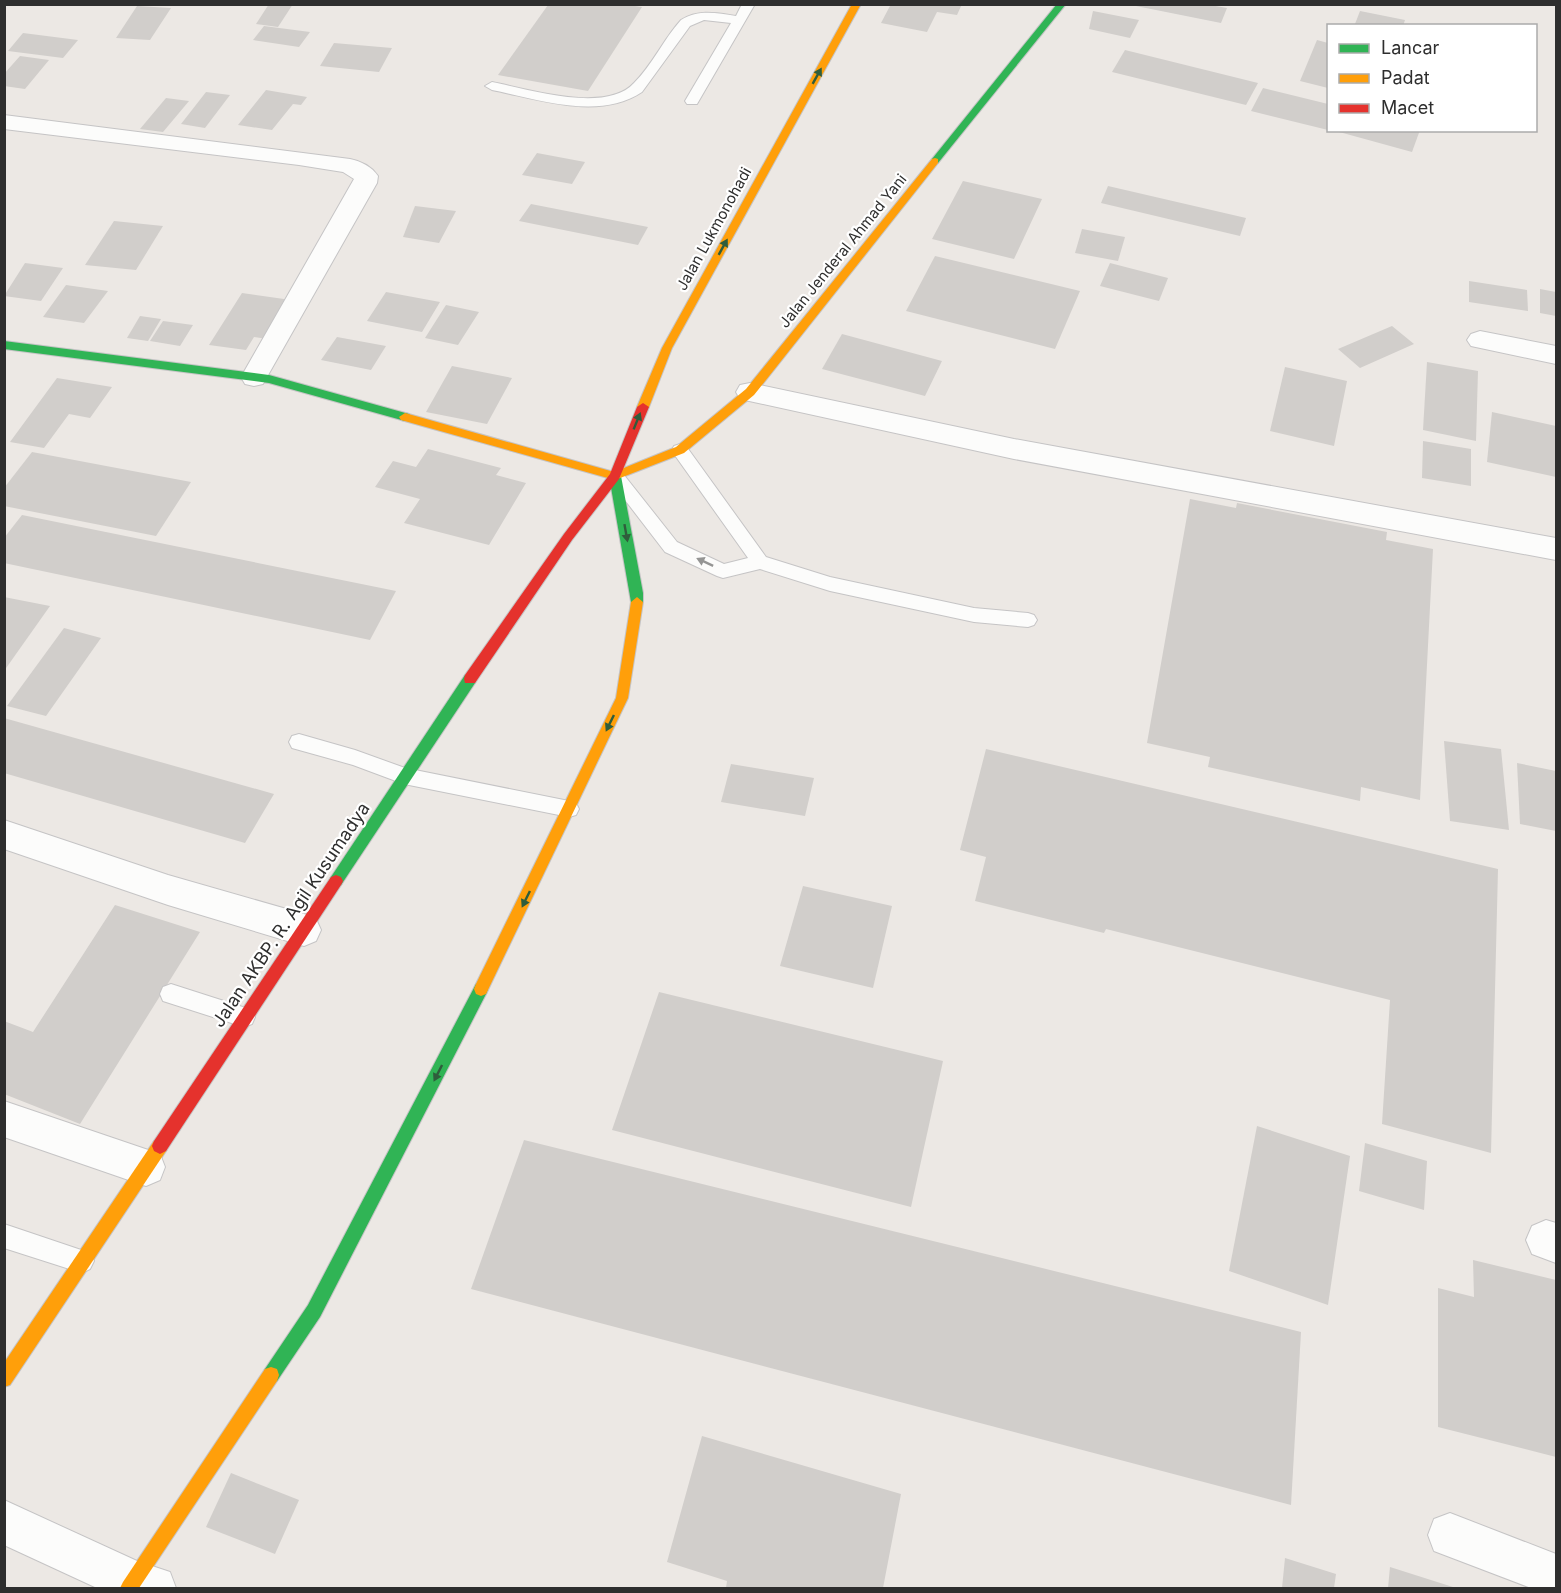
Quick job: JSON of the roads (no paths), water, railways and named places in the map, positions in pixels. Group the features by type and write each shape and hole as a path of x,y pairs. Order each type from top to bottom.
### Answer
{"main road":[{"name":"Jalan Lukmonohadi","path":"615,476 667,348 857,4"},
{"name":"Jalan Jenderal Ahmad Yani","path":"615,476 680,450 750,392 1062,4"},
{"path":"4,345 269,379 615,476 637,593 622,698 495,962 314,1311 139,1586"},
{"name":"Jalan AKBP. R. Agil Kusumadya","path":"4,1379 404,777 568,537 615,476"}],"street":[{"path":"4,122 298,158 350,166 366,176 365,183 254,377"},
{"path":"1480,340 1557,355"},
{"path":"750,392 1014,449 1557,549"},
{"path":"4,834 168,890 304,930"},
{"path":"4,1119 146,1167"},
{"path":"4,1522 139,1586"},
{"path":"1450,1535 1557,1576"}],"lane":[{"path":"692,101 749,4"},
{"path":"492,86 585,102 620,98 636,90 686,21 700,16 739,20"},
{"path":"680,450 760,562"},
{"path":"615,476 671,547 723,571 760,562 830,584 974,615 1028,620"},
{"path":"299,742 355,758 404,777 569,809"},
{"path":"171,994 244,1017"},
{"path":"4,1236 82,1261"}]}
